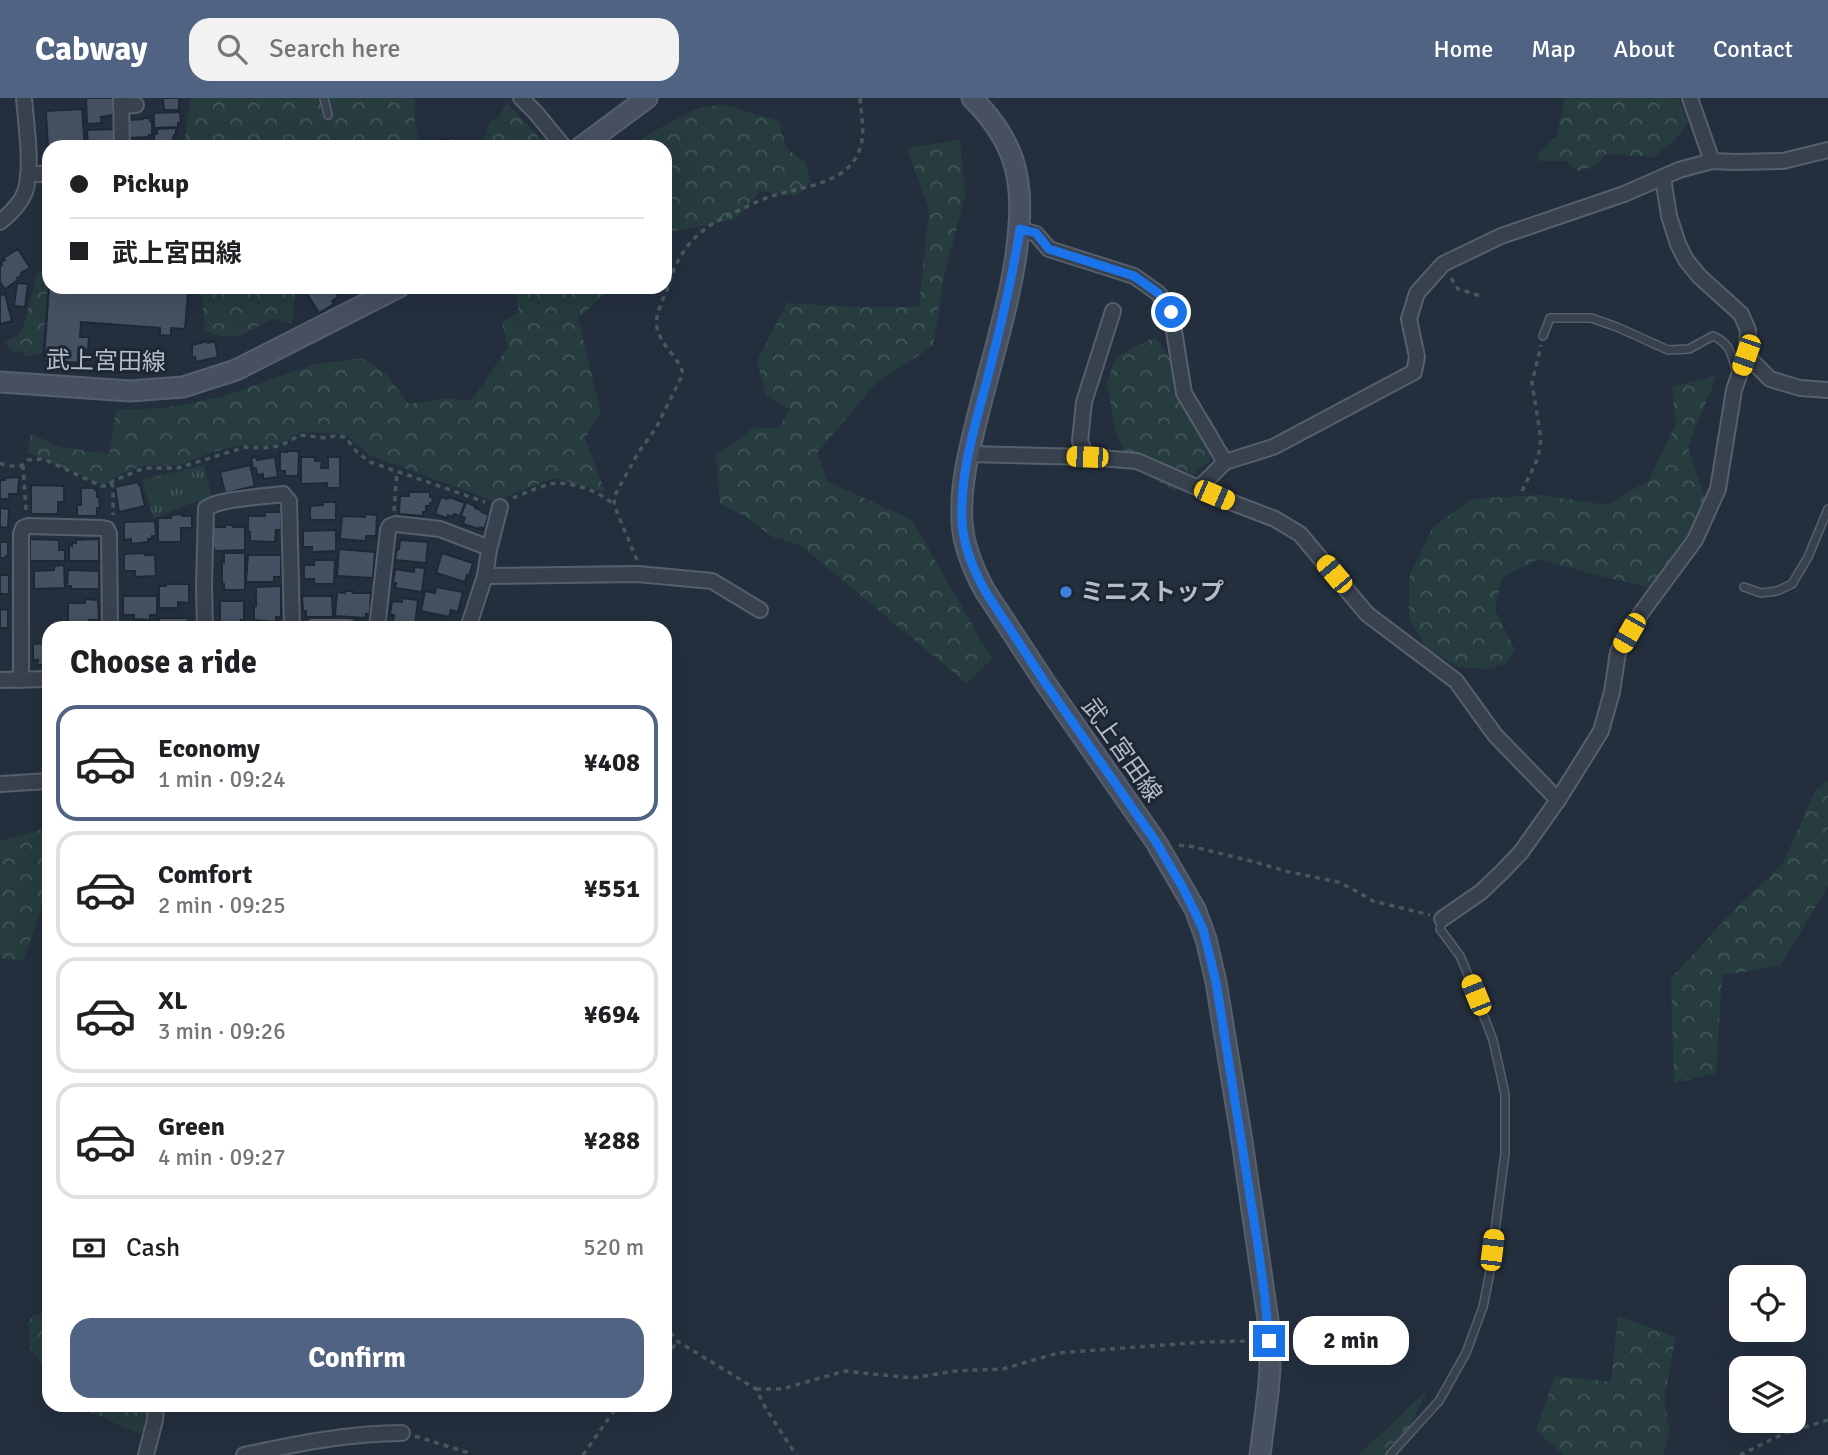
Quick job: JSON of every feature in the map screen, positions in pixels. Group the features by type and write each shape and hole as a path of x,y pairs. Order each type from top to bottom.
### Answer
{"main road":[{"path":"590,140 647,98"},
{"name":"武上宮田線","path":"972,98 993,123 1008,147 1020,198 1020,229 1008,297 968,454 963,495 964,540 976,575 1014,637 1156,842 1195,909 1209,949 1242,1141 1265,1299 1269,1341 1268,1393 1260,1455"},
{"name":"武上宮田線","path":"0,382 130,391 183,387 236,370 385,294"}],"street":[{"path":"0,222 18,205 24,194 28,174 24,98"},
{"path":"521,98 558,140"},
{"path":"1690,98 1712,161"},
{"path":"123,140 126,103"},
{"path":"1199,488 1225,462 1273,447 1413,372 1417,357 1409,319 1417,293 1443,264 1501,236 1623,194 1679,170 1712,161 1783,161 1828,150"},
{"path":"28,174 42,174"},
{"path":"1442,919 1481,892 1501,873 1521,852 1558,800 1601,731 1612,692 1618,652 1641,613 1695,540 1718,489 1734,390 1746,355 1748,330 1741,314 1686,260 1669,216 1663,178"},
{"path":"1020,229 1036,233 1049,249 1134,276 1158,293 1171,312 1184,393 1225,462"},
{"path":"1087,457 1080,441 1084,402 1113,311"},
{"path":"1746,355 1770,379 1800,388 1828,390"},
{"path":"968,454 1137,461 1275,519 1300,534 1367,614 1456,681 1495,736 1558,800"},
{"path":"205,621 206,508 284,494 289,501 292,621"},
{"path":"470,621 485,576 500,507"},
{"path":"378,621 388,530 392,526 396,524 440,529 489,550"},
{"path":"21,680 23,528 107,529 110,621"},
{"path":"485,576 643,575 712,581 760,610"},
{"path":"0,680 42,679"},
{"path":"0,784 42,781"},
{"path":"146,1455 156,1412"},
{"path":"244,1455 357,1436 402,1433"}],"lane":[{"path":"324,98 328,115"},
{"path":"1543,336 1550,318 1591,318 1668,350 1689,349 1713,336 1727,345 1738,377"},
{"path":"1744,587 1761,593 1792,584 1808,557 1828,509"},
{"path":"1390,1455 1439,1401 1466,1353 1483,1307 1489,1277 1505,1153 1505,1094 1493,1040 1463,963 1440,929 1442,919"}],"path":[{"path":"672,270 692,240 727,215 768,197 825,183 852,163 859,152 862,139 860,98"},
{"path":"1443,264 1458,289 1484,298"},
{"path":"643,575 614,505 615,495 638,453 656,428 683,374 681,365 657,328 664,294"},
{"path":"1522,491 1538,458 1541,439 1532,383 1543,336"},
{"path":"0,463 7,466 23,464 27,460 44,459 101,486 107,486 139,470 179,470 246,447 279,446 300,435 326,438 334,436 345,438 370,462 500,507 517,496 551,484 566,484 596,494 614,505"},
{"path":"23,464 26,527"},
{"path":"392,526 397,471"},
{"path":"107,529 113,522 111,483"},
{"path":"1156,842 1194,847 1285,872 1338,882 1373,901 1442,919"},
{"path":"672,1334 677,1341 756,1390 796,1455"},
{"path":"672,1347 677,1341"},
{"path":"756,1390 782,1388 845,1371 912,1378 956,1371 1003,1369 1058,1353 1204,1342 1269,1341"},
{"path":"583,1455 613,1412"},
{"path":"1740,1455 1785,1433 1828,1420"},
{"path":"402,1433 469,1455"}],"green space":[{"path":"191,98 414,98 415,124 419,140 184,140"},
{"path":"1565,98 1679,98 1688,122 1674,141 1654,157 1606,154 1596,166 1578,171 1567,161 1540,161 1537,155 1557,136"},
{"path":"507,103 540,140 484,140 490,122 498,118"},
{"path":"722,104 779,121 786,148 805,162 811,182 797,196 760,191 736,219 672,232 672,140 642,140 694,110"},
{"path":"960,140 965,196 944,276 933,346 876,383 817,453 827,481 912,520 992,659 966,683 800,545 773,537 743,515 720,504 716,455 755,427 779,429 789,409 766,395 757,361 787,303 919,307 929,209 907,148"},
{"path":"42,271 42,294 47,294 42,353 26,357 4,343 20,334 37,274"},
{"path":"199,294 297,294 292,324 273,319 241,335 222,337 205,331 202,296"},
{"path":"515,294 605,294 578,318 601,413 585,438 605,492 555,478 494,501 371,456 345,434 300,432 286,441 269,446 241,445 180,465 142,466 120,474 104,485 27,452 31,434 60,447 109,454 116,410 166,408 221,397 316,364 362,358 386,374 409,404 449,398 471,401 508,347 502,322 519,312"},
{"path":"1155,337 1218,430 1210,460 1175,491 1132,467 1116,434 1107,383 1116,357"},
{"path":"1717,375 1688,447 1705,499 1691,561 1660,590 1538,559 1502,578 1495,610 1515,650 1507,663 1486,669 1459,667 1426,648 1409,619 1409,577 1433,527 1471,499 1541,495 1607,505 1649,480 1676,424 1672,387"},
{"path":"204,466 212,498 191,503 154,519 142,480"},
{"path":"1828,780 1828,886 1780,966 1722,975 1716,1073 1674,1083 1671,978 1739,905 1783,864 1815,791"},
{"path":"42,829 42,907 23,961 0,958 0,841"},
{"path":"42,1313 42,1364 30,1349 28,1322 34,1315"},
{"path":"1618,1316 1676,1337 1664,1399 1669,1430 1663,1455 1563,1455 1536,1430 1555,1376 1611,1382"},
{"path":"1427,1390 1398,1455 1359,1455"},
{"path":"90,1412 155,1412 140,1434"}],"building":[{"path":"86,98 113,98 113,115 101,117 102,123 87,124"},
{"path":"163,98 179,98 179,110 164,110"},
{"path":"82,109 84,140 48,140 46,111"},
{"path":"180,112 181,123 178,123 178,127 154,128 154,113"},
{"path":"150,118 152,121 152,135 129,138 128,120"},
{"path":"176,128 176,135 173,140 151,140 154,139 154,134 157,134 157,129"},
{"path":"115,129 116,140 88,140 87,130"},
{"path":"18,249 30,268 5,289 0,282 1,262"},
{"path":"17,283 28,284 25,307 14,306"},
{"path":"5,294 12,321 0,324 0,295"},
{"path":"49,294 188,294 185,329 171,328 171,336 160,335 160,328 81,322 80,337 89,337 88,350 79,349 78,363 44,360"},
{"path":"307,294 338,294 332,301 334,304 319,313"},
{"path":"215,341 218,357 196,362 195,357 192,357 192,345"},
{"path":"280,452 299,453 298,476 285,476 285,471 280,471"},
{"path":"256,457 257,460 275,457 278,477 263,479 263,474 257,475 251,458"},
{"path":"301,457 315,457 315,461 322,461 321,468 328,468 328,457 340,457 340,488 327,488 327,483 301,484"},
{"path":"250,465 255,486 225,493 220,472"},
{"path":"19,477 18,494 9,494 9,499 0,499 0,480"},
{"path":"138,482 145,506 119,512 115,487"},
{"path":"31,485 64,486 64,502 58,502 58,514 31,514"},
{"path":"81,488 97,490 100,508 97,508 97,516 77,516 77,505 81,505"},
{"path":"409,492 430,492 430,497 433,497 423,516 399,514 400,496 409,496"},
{"path":"441,497 465,503 460,516 454,514 453,517 448,515 447,518 435,514"},
{"path":"323,502 336,502 336,520 310,520 310,506 323,505"},
{"path":"466,502 489,515 484,529 463,524 465,518 461,516"},
{"path":"0,508 9,509 8,528 0,527"},
{"path":"264,512 281,512 281,530 276,530 275,542 250,541 248,516 265,516"},
{"path":"365,514 377,515 376,536 366,536 364,541 340,539 342,516 365,517"},
{"path":"171,515 192,516 192,528 181,528 181,542 158,542 158,518 171,518"},
{"path":"155,521 156,536 148,539 148,542 131,544 131,539 124,540 124,522"},
{"path":"212,527 245,527 245,550 214,551"},
{"path":"336,530 336,551 312,552 312,547 303,547 303,531"},
{"path":"30,539 59,540 59,550 65,550 65,561 30,561"},
{"path":"98,539 99,561 69,561 69,545 72,546 76,540"},
{"path":"400,540 428,542 426,563 395,560"},
{"path":"0,542 8,542 6,558 0,558"},
{"path":"339,549 375,552 373,578 337,576"},
{"path":"224,553 245,553 245,590 224,590"},
{"path":"442,553 473,563 465,582 436,573"},
{"path":"124,554 155,555 156,576 135,577 135,571 124,571"},
{"path":"248,555 281,555 281,577 274,577 274,582 246,582"},
{"path":"314,560 335,560 334,584 314,584 314,579 304,579 304,565 314,565"},
{"path":"64,565 65,588 34,589 34,571 54,570 54,566"},
{"path":"414,567 425,568 422,592 395,588 395,569 414,572"},
{"path":"68,570 99,571 99,589 71,589 71,586 67,586"},
{"path":"0,575 9,575 9,594 0,594"},
{"path":"189,584 189,603 178,602 178,608 159,608 159,586"},
{"path":"281,586 281,617 276,617 276,621 254,620 256,587"},
{"path":"436,587 463,592 458,612 451,610 449,617 421,611 425,591 435,593"},
{"path":"337,592 371,593 370,614 366,614 366,618 335,616"},
{"path":"123,596 157,596 157,615 150,615 150,620 123,615"},
{"path":"302,596 332,596 333,617 306,617"},
{"path":"402,598 418,600 415,621 393,621 394,615 390,615 392,601 402,602"},
{"path":"85,599 98,600 99,620 68,621 68,603 85,603"},
{"path":"220,601 244,601 244,621 220,621"},
{"path":"8,609 8,628 0,628 0,610"},
{"path":"159,618 188,618 188,621 159,621"},
{"path":"42,643 42,665 37,665 38,660 33,660 33,644"}],"place":[{"name":"ミニストップ","path":"1066,592"}],"route":[{"path":"1171,312 1158,293 1134,276 1049,249 1036,233 1020,229 1008,297 968,454 962,522 964,540 976,575 985,591 1156,842 1199,919 1216,982 1258,1246 1269,1341"}]}
